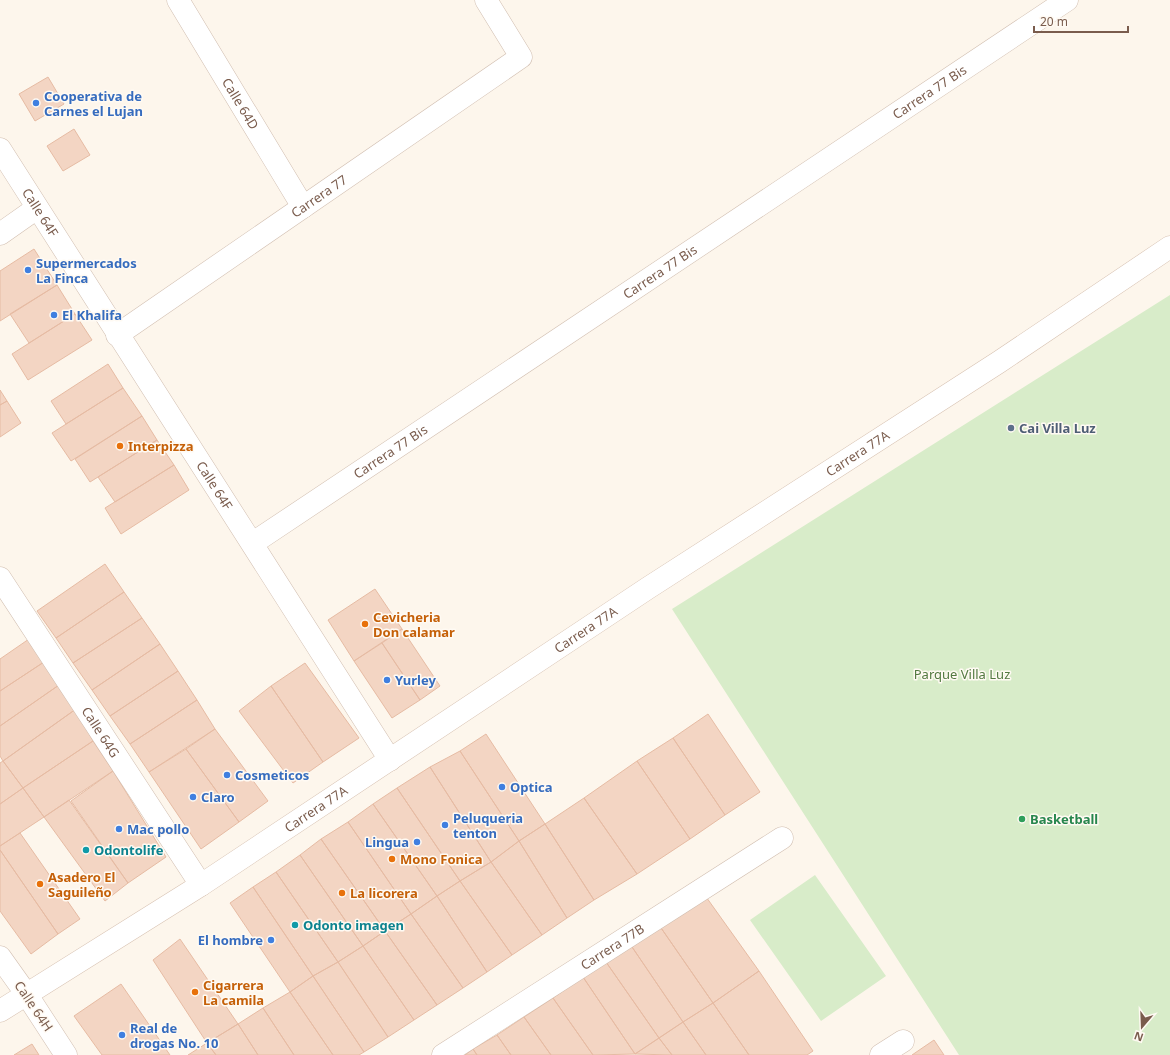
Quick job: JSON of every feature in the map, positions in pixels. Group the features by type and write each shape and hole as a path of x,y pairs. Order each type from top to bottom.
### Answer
{"street":[{"name":"Calle 64D","path":"178,0 303,207"},
{"name":"Carrera 77","path":"118,335 521,57 486,0"},
{"name":"Carrera 77 Bis","path":"253,543 1067,0"},
{"name":"Calle 64F","path":"0,149 118,335 253,543 390,760"},
{"path":"0,234 37,208"},
{"name":"Carrera 77A","path":"0,1012 201,885 648,588 999,362 1170,247"},
{"name":"Calle 64G","path":"0,578 201,885"},
{"name":"Carrera 77B","path":"443,1055 782,838"},
{"name":"Calle 64H","path":"0,957 66,1055"},
{"path":"881,1055 903,1041"}],"green space":[{"name":"Parque Villa Luz","path":"1170,295 1170,1055 959,1055 672,609"},
{"path":"815,875 886,976 821,1021 750,920"}],"building":[{"path":"48,77 64,104 35,121 19,94"},
{"path":"74,129 90,155 63,171 47,146"},
{"path":"34,249 57,285 0,321 0,271"},
{"path":"57,285 75,314 29,343 10,314"},
{"path":"75,314 92,340 28,380 12,354"},
{"path":"108,364 123,388 66,424 51,401"},
{"path":"123,388 142,416 71,461 52,433"},
{"path":"0,390 7,401 0,405"},
{"path":"7,401 21,423 0,437 0,405"},
{"path":"142,416 157,440 90,482 75,459"},
{"path":"157,440 174,465 115,502 98,477"},
{"path":"174,465 189,490 121,534 105,508"},
{"path":"105,564 124,592 56,638 37,611"},
{"name":"Cevicheria Don calamar","path":"375,589 402,629 354,661 328,620"},
{"path":"124,592 142,618 73,663 56,638"},
{"path":"142,618 160,644 92,690 73,663"},
{"path":"402,629 440,686 420,700 382,643"},
{"path":"29,639 44,662 0,691 0,659"},
{"name":"Yurley","path":"382,643 420,700 392,718 354,661"},
{"path":"160,644 178,671 110,716 92,690"},
{"path":"44,662 59,685 0,726 0,691"},
{"path":"305,663 359,738 323,762 271,686"},
{"path":"178,671 197,700 130,744 110,716"},
{"path":"59,685 76,709 3,761 0,756 0,726"},
{"path":"271,686 323,762 293,783 239,711"},
{"path":"197,700 215,729 149,772 130,744"},
{"path":"76,709 93,741 23,788 3,761"},
{"path":"708,714 760,792 725,815 673,738"},
{"name":"Cosmeticos","path":"215,729 268,801 239,822 186,749"},
{"name":"Optica","path":"486,734 545,824 519,841 460,751"},
{"path":"673,738 725,815 690,839 637,761"},
{"path":"93,741 113,771 44,817 23,788"},
{"name":"Claro","path":"186,749 239,822 201,849 149,772"},
{"path":"460,751 519,841 491,862 430,767"},
{"path":"3,761 23,788 0,804 0,763"},
{"path":"637,761 690,839 637,874 584,798"},
{"name":"Peluqueria tenton","path":"430,767 491,862 460,881 397,788"},
{"name":"Mac pollo","path":"113,771 166,857 128,883 71,801"},
{"path":"23,788 44,817 0,846 0,804"},
{"name":"Lingua","path":"397,788 460,881 437,896 373,804"},
{"path":"584,798 637,874 594,900 545,824"},
{"name":"Odontolife","path":"69,800 128,883 105,901 44,817"},
{"name":"Mono Fonica","path":"373,804 437,896 411,914 348,822"},
{"path":"348,822 411,914 385,931 321,839"},
{"path":"545,824 594,900 567,918 519,841"},
{"name":"Asadero El Saguileño","path":"20,833 80,919 58,934 0,850 0,846"},
{"name":"La licorera","path":"321,839 385,931 363,946 300,855"},
{"path":"519,841 567,918 542,935 491,862"},
{"path":"0,850 58,934 31,954 0,911"},
{"path":"300,855 363,946 338,962 276,872"},
{"path":"491,862 542,935 512,955 460,881"},
{"name":"Odonto imagen","path":"276,872 338,962 313,976 253,887"},
{"path":"460,881 512,955 487,972 437,896"},
{"name":"El hombre","path":"253,887 313,976 290,992 230,903"},
{"path":"704,894 759,971 713,1003 659,925"},
{"path":"437,896 487,972 463,988 411,914"},
{"path":"411,914 463,988 437,1005 385,931"},
{"path":"659,925 713,1003 683,1022 630,944"},
{"path":"385,931 437,1005 414,1020 363,946"},
{"name":"Cigarrera La camila","path":"180,939 238,1024 207,1043 153,960"},
{"path":"630,944 683,1022 659,1038 606,962"},
{"path":"363,946 414,1020 388,1037 338,962"},
{"path":"338,962 388,1037 364,1052 313,976"},
{"path":"606,962 659,1038 635,1054 583,977"},
{"path":"759,971 813,1051 807,1055 749,1055 713,1003"},
{"path":"313,976 364,1052 359,1055 333,1055 290,992"},
{"path":"583,977 635,1054 593,1055 553,998"},
{"name":"Real de drogas No. 10","path":"121,984 170,1055 102,1055 74,1016"},
{"path":"290,992 333,1055 294,1055 263,1008"},
{"path":"553,998 593,1055 551,1055 524,1017"},
{"path":"713,1003 749,1055 706,1055 683,1022"},
{"path":"263,1008 294,1055 258,1055 238,1024"},
{"path":"524,1017 551,1055 511,1055 497,1035"},
{"path":"683,1022 706,1055 672,1055 659,1038"},
{"path":"238,1024 258,1055 216,1055 207,1043"},
{"path":"497,1035 511,1055 477,1055 473,1049"},
{"path":"659,1038 672,1055 635,1054"},
{"path":"934,1040 944,1055 912,1055"},
{"path":"207,1043 216,1055 188,1055"},
{"path":"32,1044 39,1055 14,1055"},
{"path":"473,1049 477,1055 465,1055"}],"place":[{"name":"Cooperativa de Carnes el Lujan","path":"36,103"},
{"name":"Supermercados La Finca","path":"28,270"},
{"name":"El Khalifa","path":"54,315"},
{"name":"Cai Villa Luz","path":"1011,428"},
{"name":"Interpizza","path":"120,446"},
{"name":"Cevicheria Don calamar","path":"365,624"},
{"name":"Yurley","path":"387,680"},
{"name":"Cosmeticos","path":"227,775"},
{"name":"Optica","path":"502,787"},
{"name":"Claro","path":"193,797"},
{"name":"Basketball","path":"1022,819"},
{"name":"Peluqueria tenton","path":"445,825"},
{"name":"Mac pollo","path":"119,829"},
{"name":"Lingua","path":"417,842"},
{"name":"Odontolife","path":"86,850"},
{"name":"Mono Fonica","path":"392,859"},
{"name":"Asadero El Saguileño","path":"40,884"},
{"name":"La licorera","path":"342,893"},
{"name":"Odonto imagen","path":"295,925"},
{"name":"El hombre","path":"271,940"},
{"name":"Cigarrera La camila","path":"195,992"},
{"name":"Real de drogas No. 10","path":"122,1035"}]}
